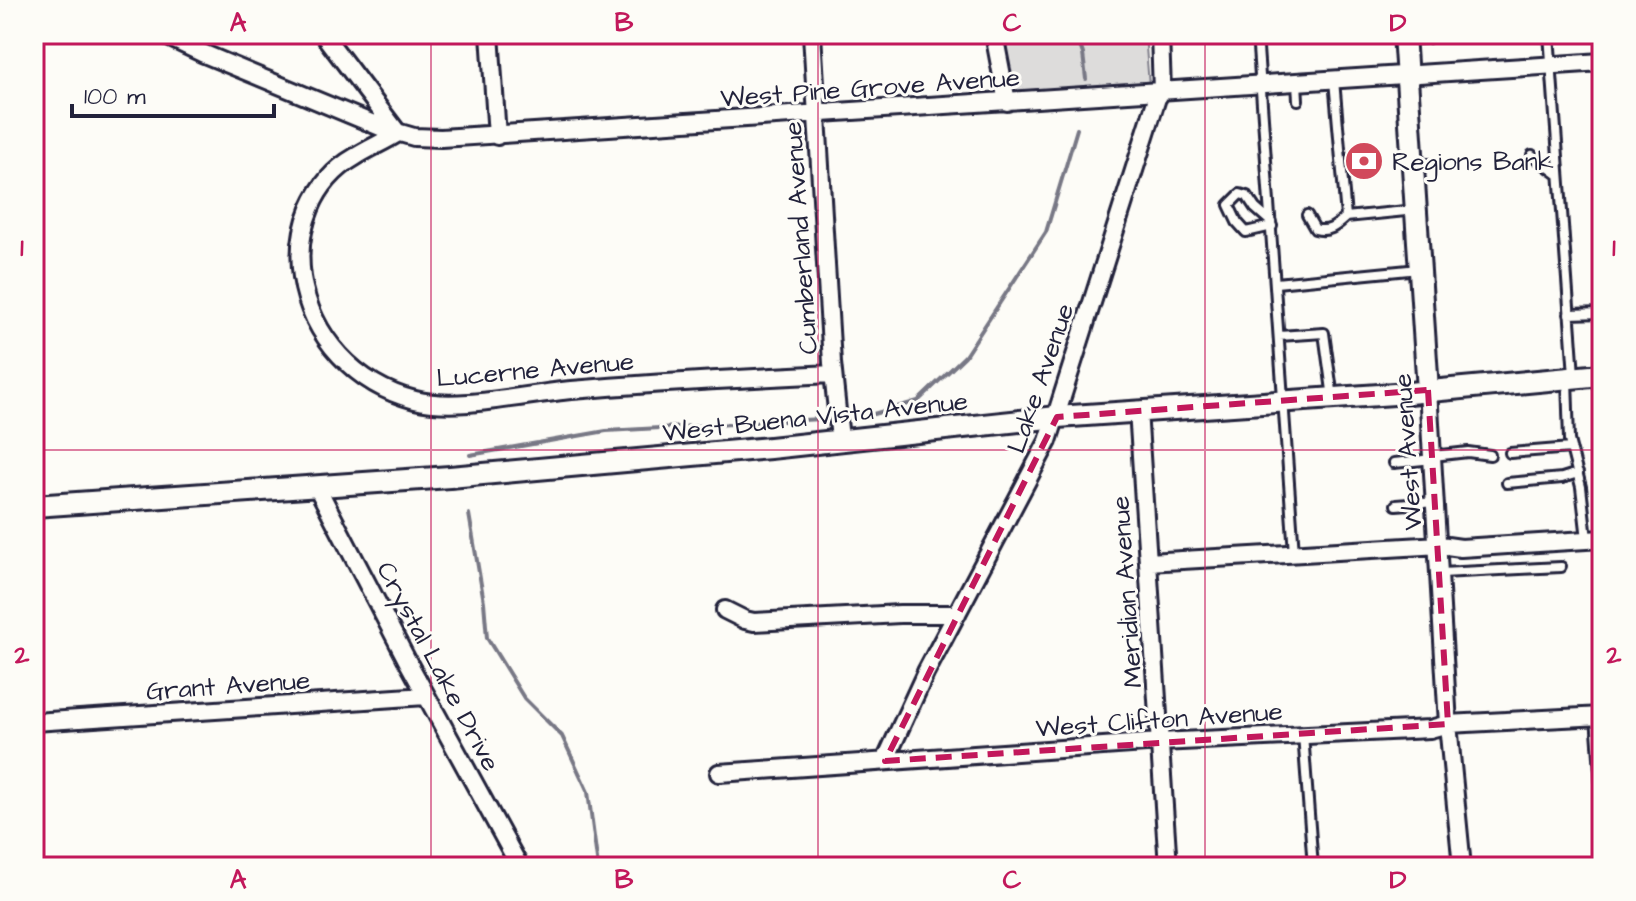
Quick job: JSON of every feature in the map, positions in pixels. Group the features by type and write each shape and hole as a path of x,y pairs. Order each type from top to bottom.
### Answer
{"street":[{"name":"West Pine Grove Avenue","path":"162,34 398,133 441,138 1602,62"},
{"path":"323,34 398,133"},
{"path":"490,34 497,136"},
{"name":"Cumberland Avenue","path":"812,34 833,374 840,439"},
{"path":"994,34 1007,102"},
{"name":"Lake Avenue","path":"885,761 926,672 1019,498 1057,417 1115,229 1162,91 1160,34"},
{"name":"West Avenue","path":"1404,37 1406,75 1421,164 1416,210 1440,545 1448,724 1462,867"},
{"name":"Lucerne Avenue","path":"398,133 354,157 332,175 315,198 301,240 304,289 318,325 336,352 373,383 418,401 448,403 609,387 833,374"},
{"name":"West Buena Vista Avenue","path":"34,506 317,487 770,448 1057,417 1428,390 1529,374 1602,375"},
{"name":"Meridian Avenue","path":"1138,410 1168,867"},
{"name":"Crystal Lake Drive","path":"317,487 520,867"},
{"path":"1148,562 1595,539"},
{"path":"725,610 754,622 957,614"},
{"name":"Grant Avenue","path":"34,722 426,696"},
{"name":"West Clifton Avenue","path":"719,773 1160,742 1430,729 1448,724 1599,716"}],"lane":[{"path":"1257,34 1294,553"},
{"path":"1549,34 1569,314 1571,448 1595,539"},
{"path":"1404,37 1428,38"},
{"path":"1334,80 1346,217"},
{"path":"1297,82 1298,100"},
{"path":"1532,155 1559,175"},
{"path":"1240,194 1247,196 1271,224 1246,232 1229,205 1240,194"},
{"path":"1307,215 1315,229 1322,231 1334,228 1346,217 1416,210"},
{"path":"1276,283 1420,269"},
{"path":"1569,314 1602,313"},
{"path":"1279,336 1324,333 1333,398"},
{"path":"1510,453 1571,448"},
{"path":"1394,463 1468,452 1490,455"},
{"path":"1507,483 1562,478 1578,473"},
{"path":"1396,505 1437,502"},
{"path":"1441,573 1561,567"},
{"path":"1599,716 1602,799"},
{"path":"1303,733 1313,867"}],"highlighted area":[{"path":"1428,390 1448,724 885,761 1057,417"}],"shaded area":[{"path":"1001,34 1145,34 1149,86 1012,96"}],"waterway":[{"path":"1076,34 1083,54 1086,79"},
{"path":"870,415 918,401 965,356 1046,232 1077,129"},
{"path":"470,455 606,431 821,419"},
{"path":"469,514 487,638 524,698 562,736 588,792 598,867"}],"place":[{"name":"Regions Bank","path":"1364,161"}]}
